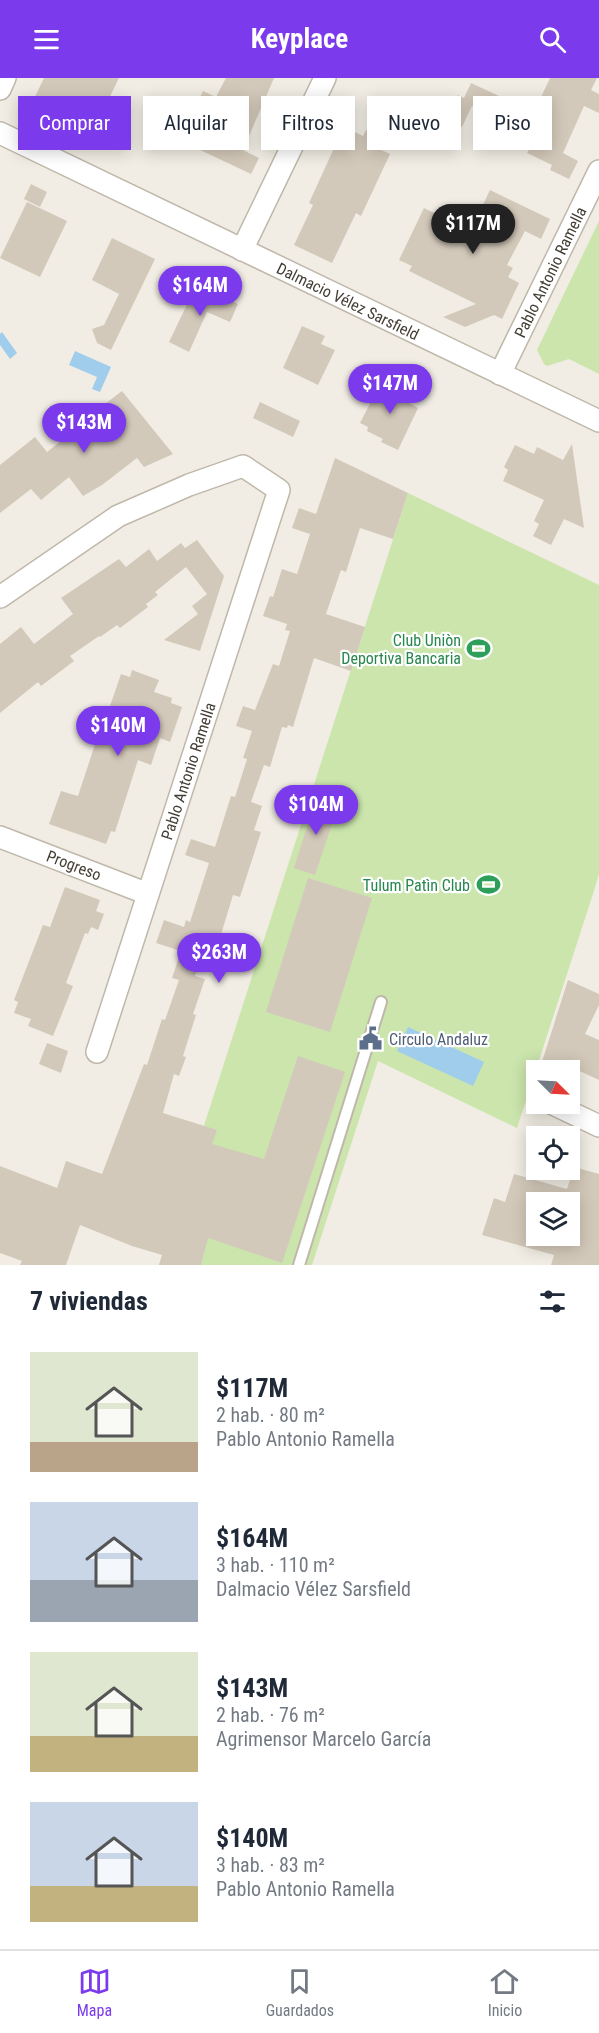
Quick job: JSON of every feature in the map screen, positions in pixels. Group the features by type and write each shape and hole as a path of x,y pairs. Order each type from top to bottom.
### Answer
{"street":[{"path":"0,89 5,78"},
{"path":"242,250 325,78"},
{"name":"Dalmacio Vélez Sarsfield","path":"0,134 599,421"},
{"name":"Pablo Antonio Ramella","path":"500,374 599,171"},
{"name":"Pablo Antonio Ramella","path":"0,597 118,516 189,485 243,466 279,490 97,1052"},
{"name":"Progreso","path":"0,837 148,894"},
{"path":"574,1114 599,1126"}],"lane":[{"path":"298,1265 381,1002"}],"green space":[{"path":"599,221 599,374 569,359 547,366 537,350"},
{"path":"408,493 599,585 599,874 592,897 539,1060 526,1060 526,1100 517,1128 378,1061 312,1265 159,1265"}],"water":[{"path":"2,332 17,353 10,359 0,345"},
{"path":"75,351 111,367 100,392 92,389 97,377 69,365"},
{"path":"408,1027 484,1062 473,1086 397,1051"}],"building":[{"path":"44,78 119,78 110,96 35,96"},
{"path":"226,78 274,78 266,96 261,96 261,108 249,136 249,96 217,96"},
{"path":"550,78 597,78 591,90 599,94 599,113 584,106 563,153 578,161 569,179 550,170 552,165 527,153 529,150 552,150 552,96 542,96"},
{"path":"471,83 499,96 473,96 473,107 462,127 461,96 464,98"},
{"path":"203,91 214,96 201,96"},
{"path":"367,130 367,150 381,150 390,154 361,216 356,213 332,263 294,245 313,205 309,203 333,150 355,150 355,132 363,136"},
{"path":"200,150 243,150 259,158 251,174"},
{"path":"31,184 47,192 40,207 24,199"},
{"path":"490,190 550,219 541,239 525,231 507,265 513,268 508,277 519,283 502,319 494,315 465,327 443,317 476,304 409,271 412,266 399,260 424,208 465,228 475,208 480,211"},
{"path":"27,202 67,221 40,277 0,258"},
{"path":"112,238 155,259 111,350 97,343 92,329 104,325 119,294 92,280"},
{"path":"209,291 238,304 230,322 207,312 189,352 169,342 193,292 206,298"},
{"path":"302,326 325,336 321,344 335,350 318,385 283,368"},
{"path":"391,381 414,392 409,403 418,408 398,450 381,442 383,439 367,431 368,427 360,423 377,390 385,394"},
{"path":"122,391 173,454 144,467 137,458 102,485 83,496 69,477 41,500 31,489 0,513 0,465 35,437 47,452 74,431 72,429"},
{"path":"260,402 300,421 293,437 253,418"},
{"path":"572,444 584,528 564,519 551,545 533,536 539,524 534,521 544,500 503,481 508,470 504,467 515,445 534,454 537,447 563,460"},
{"path":"335,458 408,493 393,539 360,528 346,572 341,570 326,614 365,627 351,671 314,658 293,727 288,725 287,728 282,727 270,767 264,765 251,802 262,806 254,830 261,832 240,897 233,895 219,941 208,938 195,976 205,979 193,1014 196,1015 183,1056 186,1057 179,1076 174,1074 163,1113 217,1130 212,1144 264,1159 298,1056 345,1072 282,1263 208,1238 201,1265 159,1265 162,1255 132,1246 80,1225 66,1265 20,1265 22,1261 0,1253 0,1166 57,1188 66,1161 102,1174 179,980 172,978 181,951 156,943 164,920 184,927 186,920 190,922 209,863 185,855 191,839 215,847 231,796 235,797 247,759 243,758 252,731 236,726 243,706 255,710 273,664 279,666 290,631 285,630 287,624 263,616 270,596 273,597 282,569 297,574 310,534 292,528 299,508 316,514"},
{"path":"197,540 224,576 200,651 164,640 198,614 192,606 207,594 186,567 155,592 158,595 146,604 148,607 120,628 117,625 70,656 74,661 41,686 38,682 0,713 0,644 21,627 34,644 73,614 61,598 119,559 126,567 149,549 157,561 181,543 185,548"},
{"path":"132,670 159,680 154,692 172,698 171,703 182,707 170,742 160,738 151,765 138,760 115,832 111,831 106,844 49,824 61,791 78,796 107,708 109,709 121,674 130,677"},
{"path":"316,798 338,806 315,875 294,868"},
{"path":"308,878 372,898 330,1032 266,1012"},
{"path":"65,887 100,900 96,911 104,914 98,930 91,927 88,934 85,933 66,983 73,986 53,1036 28,1026 31,1019 14,1013 18,1002 14,1000 43,925 50,927"},
{"path":"568,980 599,994 599,1005 585,1034 599,1040 599,1080 580,1071 580,1060 543,1060"},
{"path":"47,1043 68,1051 61,1073 39,1064"},
{"path":"580,1169 599,1174 599,1265 551,1265 554,1255 482,1235 494,1198 505,1202 514,1174 526,1177 526,1180 535,1180 567,1189 570,1180 580,1180"}],"place":[{"name":"Club Uniòn Deportiva Bancaria","path":"479,649"},
{"name":"Tulum Patìn Club","path":"488,885"},
{"name":"Circulo Andaluz","path":"371,1039"}]}
